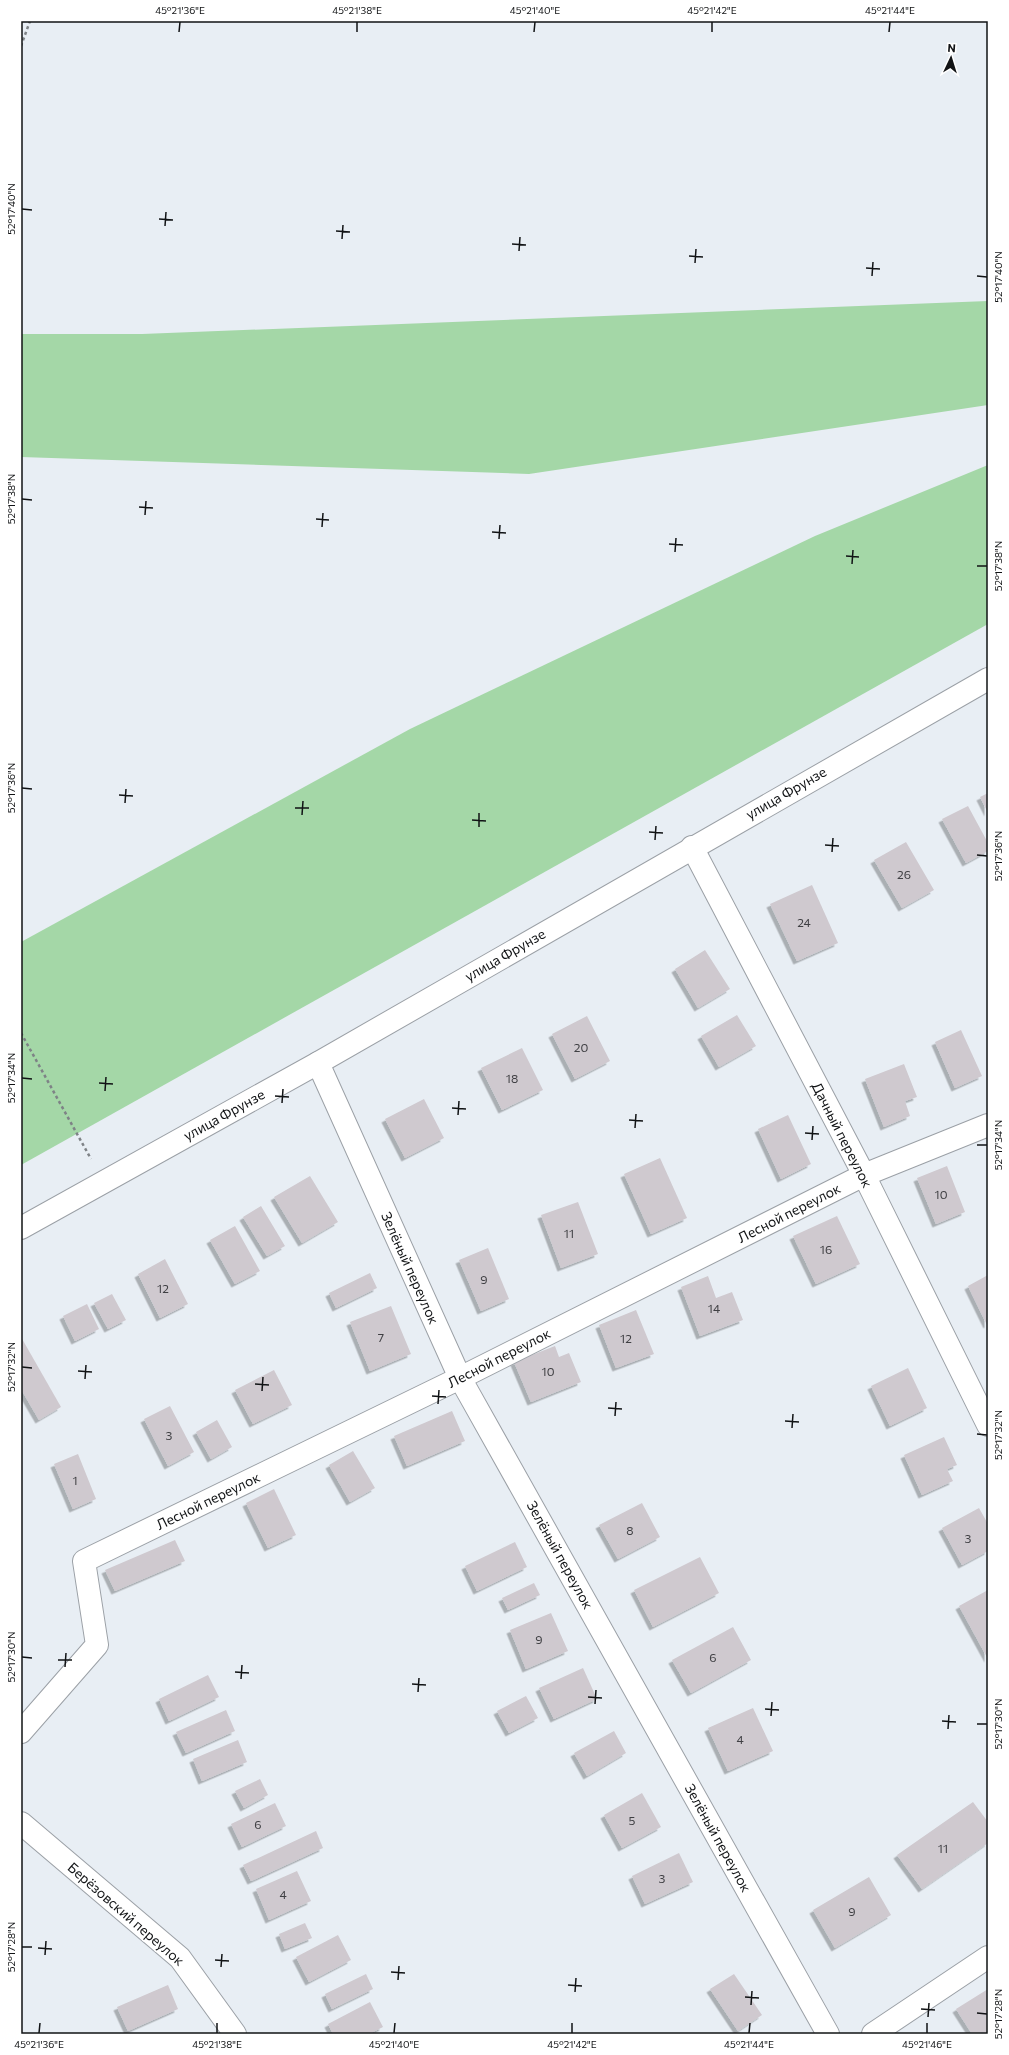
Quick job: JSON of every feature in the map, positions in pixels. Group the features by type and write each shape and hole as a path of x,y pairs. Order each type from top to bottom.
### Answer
{"street":[{"name":"улица Фрунзе","path":"21,1228 318,1063 692,847 988,679"},
{"name":"Дачный переулок","path":"692,847 864,1175 988,1425"},
{"name":"Зелёный переулок","path":"318,1063 460,1378 828,2034"},
{"name":"Лесной переулок","path":"21,1732 97,1645 84,1561 460,1378 864,1175 988,1125"},
{"name":"Берёзовский переулок","path":"21,1823 180,1958 235,2034"},
{"path":"873,2034 988,1957"}],"path":[{"path":"21,46 30,21"},
{"path":"21,1033 104,1182"}],"green space":[{"path":"988,301 988,405 529,474 21,457 21,334 142,334"},
{"path":"988,465 988,624 21,1165 21,942 410,729 815,536"}],"building":[{"path":"988,793 988,813 980,797"},
{"path":"968,806 988,843 988,851 966,863 942,819"},
{"path":"906,842 934,890 902,908 874,860"},
{"path":"812,885 838,943 797,961 770,904"},
{"path":"705,950 730,989 698,1008 675,969"},
{"path":"737,1015 756,1046 719,1067 701,1036"},
{"path":"587,1016 610,1061 575,1079 552,1034"},
{"path":"961,1030 982,1076 955,1088 935,1042"},
{"path":"522,1048 543,1090 502,1110 481,1068"},
{"path":"904,1064 917,1097 905,1101 910,1116 884,1127 865,1079"},
{"path":"424,1099 444,1138 405,1158 385,1119"},
{"path":"788,1115 811,1164 781,1179 758,1129"},
{"path":"660,1158 687,1218 651,1234 624,1174"},
{"path":"947,1166 965,1212 936,1224 917,1178"},
{"path":"310,1176 338,1222 302,1243 274,1197"},
{"path":"578,1202 598,1254 561,1268 541,1215"},
{"path":"261,1206 285,1246 267,1256 243,1217"},
{"path":"837,1216 860,1264 816,1284 793,1236"},
{"path":"235,1226 260,1271 235,1284 210,1240"},
{"path":"488,1248 509,1299 481,1311 459,1260"},
{"path":"165,1259 188,1304 160,1318 138,1274"},
{"path":"370,1273 377,1288 336,1308 329,1293"},
{"path":"988,1275 988,1324 987,1325 968,1286"},
{"path":"708,1276 716,1298 732,1292 743,1320 700,1336 681,1287"},
{"path":"112,1294 126,1320 108,1329 94,1303"},
{"path":"87,1304 99,1329 75,1341 63,1316"},
{"path":"391,1306 411,1354 370,1371 350,1322"},
{"path":"636,1310 654,1354 616,1368 599,1325"},
{"path":"21,1337 61,1407 39,1420 21,1389"},
{"path":"555,1346 559,1357 569,1353 581,1382 531,1402 514,1362"},
{"path":"908,1368 927,1408 890,1426 871,1386"},
{"path":"274,1370 292,1405 253,1424 235,1390"},
{"path":"170,1406 194,1452 168,1466 144,1419"},
{"path":"452,1411 465,1441 407,1466 394,1436"},
{"path":"217,1420 232,1447 211,1459 196,1432"},
{"path":"944,1437 957,1465 947,1469 953,1481 922,1495 904,1455"},
{"path":"353,1451 375,1488 350,1502 329,1465"},
{"path":"78,1454 96,1499 73,1509 54,1464"},
{"path":"274,1489 296,1535 268,1548 246,1503"},
{"path":"642,1503 660,1537 618,1559 599,1525"},
{"path":"979,1508 988,1524 988,1551 962,1565 942,1528"},
{"path":"175,1540 185,1561 115,1591 105,1570"},
{"path":"515,1542 527,1567 477,1591 465,1566"},
{"path":"700,1557 719,1593 653,1627 634,1590"},
{"path":"534,1583 540,1595 508,1610 502,1598"},
{"path":"988,1590 988,1659 959,1606"},
{"path":"551,1613 568,1651 526,1669 510,1630"},
{"path":"733,1627 751,1660 691,1693 672,1660"},
{"path":"583,1668 597,1699 554,1719 539,1688"},
{"path":"208,1675 219,1697 169,1721 159,1699"},
{"path":"526,1696 538,1718 509,1733 497,1711"},
{"path":"753,1708 773,1751 728,1771 708,1728"},
{"path":"226,1710 235,1731 186,1753 176,1732"},
{"path":"614,1731 626,1753 587,1776 574,1753"},
{"path":"238,1740 247,1762 202,1781 193,1759"},
{"path":"260,1779 268,1795 244,1808 235,1791"},
{"path":"642,1793 661,1827 622,1848 604,1815"},
{"path":"973,1802 988,1822 988,1843 922,1889 897,1855"},
{"path":"275,1803 286,1826 242,1847 231,1824"},
{"path":"316,1831 323,1848 251,1881 243,1865"},
{"path":"679,1853 693,1882 645,1904 632,1876"},
{"path":"297,1871 311,1901 269,1920 256,1889"},
{"path":"869,1877 891,1915 835,1948 813,1910"},
{"path":"305,1923 312,1938 285,1949 279,1934"},
{"path":"338,1935 351,1960 309,1982 296,1957"},
{"path":"366,1974 373,1989 332,2009 325,1994"},
{"path":"734,1974 762,2015 738,2031 710,1989"},
{"path":"168,1985 178,2009 128,2031 117,2007"},
{"path":"988,1989 988,2034 972,2034 956,2009"},
{"path":"370,2002 383,2027 369,2034 333,2034 328,2024"}]}
